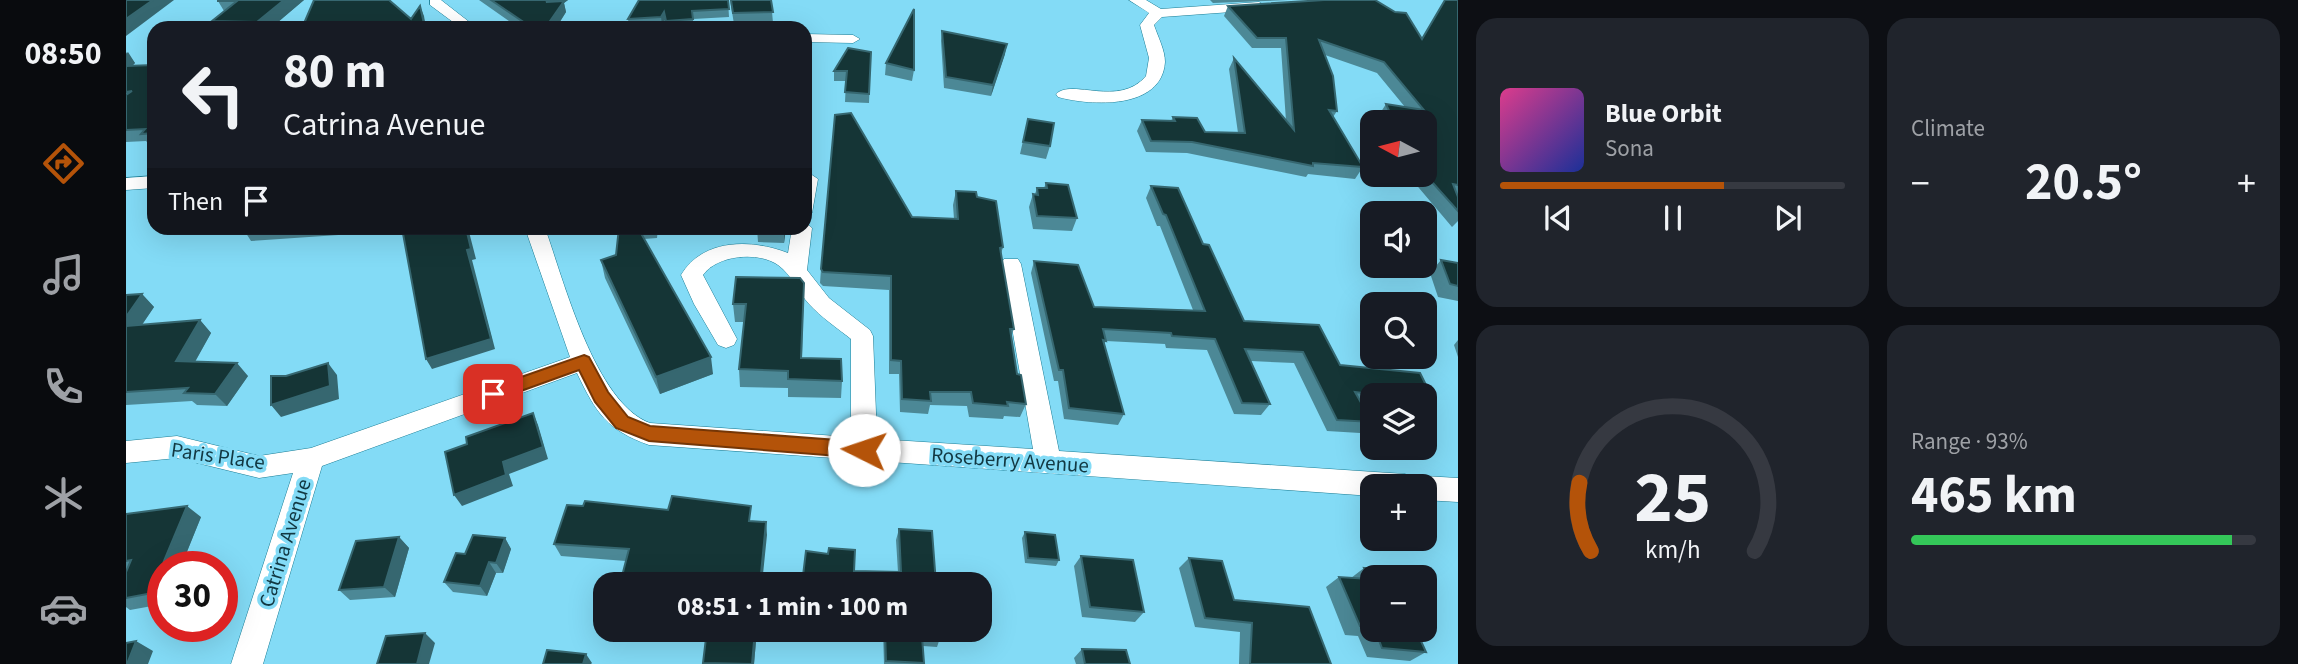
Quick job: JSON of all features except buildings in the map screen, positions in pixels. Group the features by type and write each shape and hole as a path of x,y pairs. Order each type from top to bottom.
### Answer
{"street":[{"path":"1136,0 1159,13"},
{"path":"435,2 461,21"},
{"path":"1063,94 1118,97 1140,90 1155,78 1157,60 1147,25 1152,17 1159,13 1279,5"},
{"path":"812,38 853,39"},
{"path":"126,184 147,183"},
{"name":"Roseberry Avenue","path":"538,235 584,361 601,397 622,422 649,433 1360,483"},
{"path":"796,271 801,235"},
{"path":"726,339 705,304 692,275 698,263 728,252 750,252 780,257 796,271 816,298 862,336 864,450"},
{"path":"1011,264 1048,462"},
{"name":"Catrina Avenue","path":"247,664 311,459 584,361"},
{"name":"Paris Place","path":"126,452 177,447 259,467 311,459"},
{"path":"1437,489 1458,490"}],"route":[{"path":"493,394 584,361 601,397 622,422 649,433 864,450"}]}
